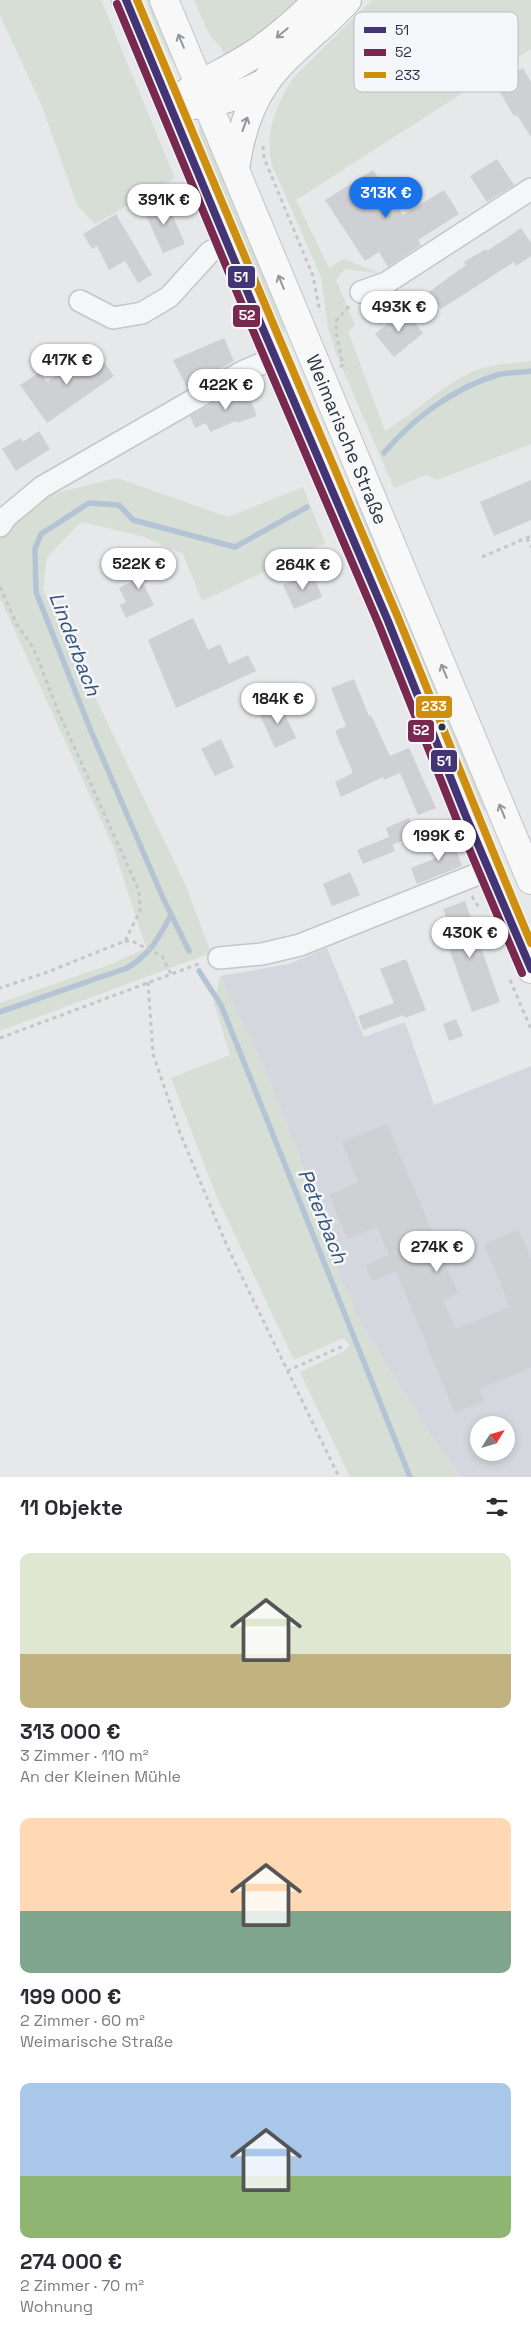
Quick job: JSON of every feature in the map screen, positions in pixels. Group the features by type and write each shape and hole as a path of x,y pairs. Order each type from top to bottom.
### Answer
{"main road":[{"name":"Weimarische Straße","path":"126,0 275,358 384,612 488,870 531,969"},
{"name":"Weimarische Straße","path":"164,0 528,863"},
{"path":"203,94 232,68 267,46 318,0"},
{"path":"235,170 239,142 244,125 266,82 347,0"},
{"path":"170,106 203,94 247,92 266,82"},
{"path":"275,358 308,345"},
{"path":"488,870 528,863"}],"street":[{"path":"361,292 386,283 531,189"},
{"path":"80,301 113,318 142,313 169,297 210,252 227,243"},
{"name":"Weimarische Straße","path":"0,526 6,517 42,487 242,372 275,358"},
{"path":"219,958 287,949 488,870"}],"path":[{"path":"336,371 343,365 336,332 336,322 361,292"},
{"path":"482,557 529,537 531,547"},
{"path":"0,587 16,626 33,648 58,711 138,891 140,911 125,941"},
{"path":"0,988 45,973 125,941 132,941 162,956 171,974"},
{"path":"0,1038 207,960 219,958"},
{"path":"148,982 152,1054 168,1098 227,1246 339,1477"},
{"path":"287,1371 343,1346"}],"shaded area":[{"path":"0,0 101,0 175,178 95,224 77,205 42,106 0,15"},
{"path":"146,0 153,0 184,75 177,68 166,50"},
{"path":"194,0 303,0 287,15 225,58 221,47 210,36"},
{"path":"372,0 531,0 531,49 518,57 518,12 360,12"},
{"path":"354,18 354,92 464,92 296,200 329,268 344,259 381,274 345,269 336,280 355,325 348,331 385,431 450,384 474,371 495,365 531,361 531,444 437,480 426,475 394,488 337,356 328,328 321,277 272,165 270,153 271,130 277,108 294,77"},
{"path":"200,114 285,316 282,340 202,150 199,131"},
{"path":"117,478 228,517 303,487 325,543 202,601 183,554 141,536 81,522 47,557 43,589 186,886 211,953 0,1031 0,1003 114,963 146,948 113,846 0,598 0,537 48,495"},
{"path":"360,497 490,808 483,811 420,656 387,593 346,503"},
{"path":"327,948 364,1037 405,1022 434,1105 531,1066 531,1477 461,1477 435,1441 361,1323 326,1244 299,1154 258,1053 220,976 289,964"},
{"path":"220,976 258,1053 299,1154 326,1244 361,1323 435,1441 461,1477 350,1477 300,1372 343,1352 350,1345 343,1338 294,1360 216,1195 171,1078 230,1055 214,1003"}],"building":[{"path":"523,68 531,82 531,137 517,115 514,116 500,92 518,92 518,71"},
{"path":"497,159 514,185 487,202 470,176"},
{"path":"373,170 403,215 444,190 459,214 418,240 421,245 388,267 379,252 365,261 325,200"},
{"path":"165,198 185,244 163,253 143,208"},
{"path":"116,214 152,275 138,283 125,261 109,270 97,246 92,249 83,234"},
{"path":"521,228 531,243 531,256 516,266 514,262 441,309 429,292 466,265 464,262 486,249 487,251"},
{"path":"404,310 423,333 394,357 375,334"},
{"path":"224,338 234,361 187,387 173,360"},
{"path":"95,349 114,376 47,423 20,385 40,372 47,382"},
{"path":"245,386 257,416 237,423 236,421 210,432 206,423 195,428 190,416"},
{"path":"39,431 50,449 16,471 2,449 21,438 23,442"},
{"path":"531,480 531,520 494,536 480,502"},
{"path":"156,560 162,574 143,583 154,605 126,618 120,605 126,602 119,588 138,578 134,570"},
{"path":"312,572 322,597 294,609 283,585"},
{"path":"193,618 208,650 220,644 229,664 248,655 256,671 176,708 148,640"},
{"path":"354,679 369,716 371,715 390,756 409,748 436,808 418,815 400,773 384,780 383,777 341,797 335,782 353,773 335,731 346,726 331,688"},
{"path":"280,703 296,738 275,748 259,713"},
{"path":"221,739 234,767 215,776 201,749"},
{"path":"409,818 416,835 392,845 386,828"},
{"path":"451,836 462,866 417,884 411,868 441,856 436,842"},
{"path":"389,837 395,851 363,864 357,850"},
{"path":"350,872 360,895 332,906 323,884"},
{"path":"465,901 500,1002 472,1012 450,951 457,948 443,909"},
{"path":"406,959 426,1010 405,1018 404,1015 363,1030 358,1016 394,1003 380,969"},
{"path":"456,1019 463,1036 449,1041 443,1024"},
{"path":"387,1124 458,1293 443,1300 455,1329 510,1307 484,1244 519,1230 531,1259 531,1368 479,1389 485,1401 455,1413 396,1271 372,1281 365,1265 389,1255 377,1227 347,1239 329,1195 358,1182 342,1142"}],"waterway":[{"name":"Linderbach","path":"384,453 407,428 450,396 497,375 531,371"},
{"name":"Linderbach","path":"189,951 163,898 91,731 36,592 35,549 41,534 89,503 119,505 133,520 235,547 307,507"},
{"path":"0,1012 127,968 148,951 171,915"},
{"name":"Peterbach","path":"199,971 221,1005 410,1477"}],"transit line":[{"name":"51","path":"126,0 260,322 388,621 465,814 531,969"},
{"name":"233","path":"137,0 397,615 531,943"},
{"name":"52","path":"117,4 251,326 379,625 456,818 522,973"}]}
